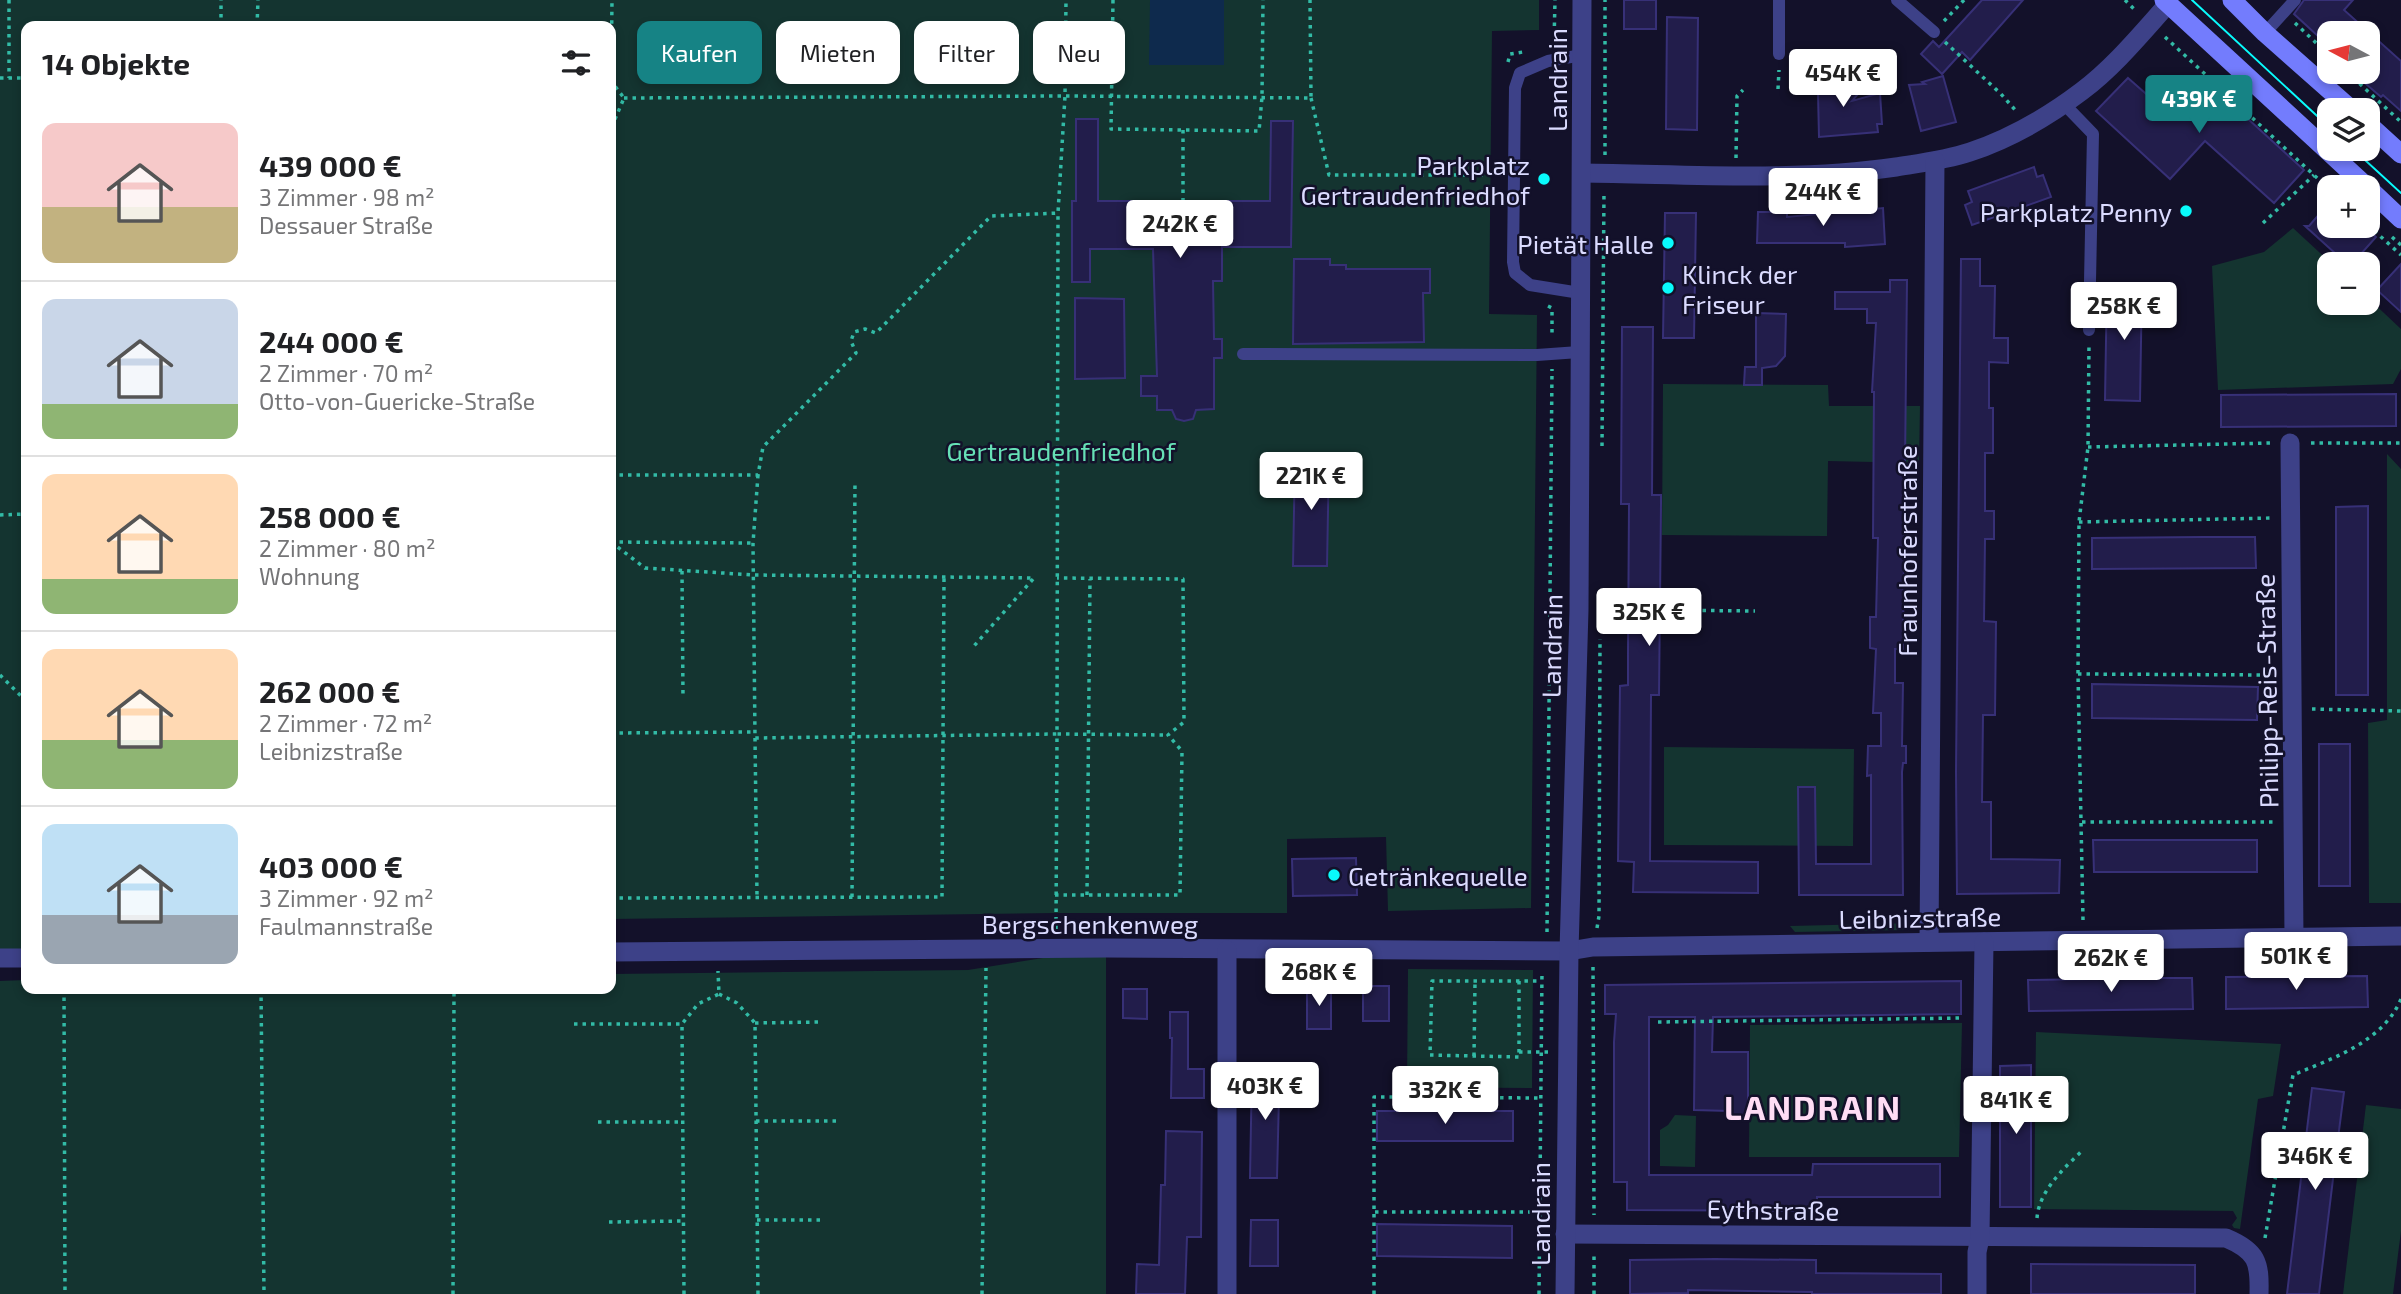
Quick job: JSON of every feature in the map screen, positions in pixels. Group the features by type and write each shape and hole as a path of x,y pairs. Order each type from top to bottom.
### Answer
{"main road":[{"path":"2232,0 2338,98"},
{"path":"2166,2 2353,175"},
{"path":"2380,135 2401,154"},
{"path":"2380,200 2401,219"}],"street":[{"name":"Landrain","path":"1565,1294 1569,951 1579,610 1582,0"},
{"path":"1582,173 1795,176 1871,170 1969,153 2028,125 2084,90 2150,24 2166,2"},
{"name":"Fraunhoferstraße","path":"1929,942 1935,161"},
{"name":"Philipp-Reis-Straße","path":"2290,443 2294,938"},
{"name":"Leibnizstraße","path":"1569,951 1593,947 2400,937"},
{"path":"1977,1294 1984,942"},
{"name":"Bergschenkenweg","path":"616,951 1056,948 1569,951"},
{"path":"1227,950 1227,1294"},
{"path":"0,958 21,958"},
{"name":"Eythstraße","path":"1565,1234 2226,1238 2245,1246 2260,1268"},
{"path":"2259,1294 2260,1268"}],"lane":[{"path":"1779,0 1779,59"},
{"path":"1897,0 1934,32"},
{"path":"2265,33 2295,0"},
{"path":"1580,293 1530,285 1515,273 1513,262 1515,88 1520,73 1548,61 1582,55"},
{"path":"2064,104 2093,134 2090,330"},
{"path":"1243,354 1579,352"}],"path":[{"path":"9,0 9,78"},
{"path":"221,0 221,21"},
{"path":"257,21 258,0"},
{"path":"612,0 612,21"},
{"path":"1056,948 1058,214 1065,96 1066,0"},
{"path":"1112,0 1111,129 1259,131 1263,0"},
{"path":"1310,0 1311,98 1329,175 1515,174"},
{"path":"1554,47 1555,0"},
{"path":"1964,0 1934,32 2001,94 2028,125"},
{"path":"2125,0 2317,178"},
{"path":"2283,12 2317,44"},
{"path":"1505,72 1510,54 1532,51"},
{"path":"1778,89 1779,59"},
{"path":"0,78 21,78"},
{"path":"2360,84 2401,122"},
{"path":"616,88 624,98"},
{"path":"1736,158 1737,96 1743,90"},
{"path":"624,98 1311,98"},
{"path":"616,117 624,98"},
{"path":"1183,130 1183,201"},
{"path":"2263,223 2314,175"},
{"path":"757,897 753,542 763,447 856,353 851,341 854,332 864,329 876,333 991,216 1058,214"},
{"path":"2380,236 2401,255"},
{"path":"1539,1294 1541,981 1542,950 1547,932 1552,354 1552,307 1540,303"},
{"path":"2083,940 2078,522 2088,447 2090,330"},
{"path":"2088,447 2401,443"},
{"path":"616,475 758,475"},
{"path":"852,897 855,482"},
{"path":"0,515 21,514"},
{"path":"2078,522 2290,517"},
{"path":"616,542 753,542"},
{"path":"616,546 645,568 682,571 853,578 1034,578 974,646"},
{"path":"682,571 683,697"},
{"path":"616,898 942,897 944,578"},
{"path":"616,733 852,736 1168,735 1184,722 1184,579 1057,579"},
{"path":"1087,895 1090,579"},
{"path":"1579,610 1628,610"},
{"path":"1660,610 1755,611"},
{"path":"2078,674 2292,675"},
{"path":"0,675 21,696"},
{"path":"2292,708 2401,711"},
{"path":"1055,895 1180,895 1182,751 1168,735"},
{"path":"2082,822 2293,822"},
{"path":"718,951 719,994"},
{"path":"982,1294 986,968"},
{"path":"1519,981 1519,1057 1430,1055 1432,981 1519,981 1541,981"},
{"path":"1474,1056 1475,981"},
{"path":"64,994 65,1294"},
{"path":"261,994 264,1294"},
{"path":"453,1294 454,994"},
{"path":"719,994 737,1003 755,1023 758,1294"},
{"path":"684,1294 682,1024 698,1004 719,994"},
{"path":"2260,1268 2293,1074 2357,1047 2395,1014 2401,999"},
{"path":"1658,1022 1983,1018"},
{"path":"755,1023 822,1022"},
{"path":"574,1024 682,1024"},
{"path":"1519,1052 1567,1052"},
{"path":"1374,1294 1374,1097 1541,1098"},
{"path":"756,1121 836,1121"},
{"path":"598,1122 681,1122"},
{"path":"2036,1238 2042,1200 2052,1183 2083,1150"},
{"path":"1375,1212 1565,1212"},
{"path":"757,1220 824,1220"},
{"path":"609,1222 682,1221"}],"green space":[{"name":"Gertraudenfriedhof","path":"0,0 1539,0 1539,30 1492,31 1489,314 1537,315 1531,908 1388,911 1386,837 1287,839 1287,913 616,919 616,21 21,21 21,954 0,956"},
{"path":"2293,228 2319,252 2317,315 2380,315 2380,309 2401,329 2401,369 2393,384 2218,390 2212,266 2264,252"},
{"path":"1663,384 1828,385 1829,406 1920,406 1919,463 1828,461 1827,536 1662,535"},
{"path":"2387,454 2401,469 2401,903 2369,903 2368,723 2387,720"},
{"path":"1664,747 1854,749 1853,846 1664,845"},
{"path":"1915,923 1905,930 1795,932 1790,926"},
{"path":"1106,948 1106,1294 0,1294 0,981 21,980 21,994 616,994 616,974 968,970"},
{"path":"1408,969 1533,970 1532,1088 1407,1087"},
{"path":"1962,1023 1959,1157 1749,1157 1750,1025"},
{"path":"2036,1032 2281,1044 2273,1096 2258,1099 2240,1229 2232,1225 2237,1218 2233,1211 2034,1209"},
{"path":"2366,1105 2401,1109 2401,1231 2393,1294 2343,1294"},
{"path":"1675,1115 1696,1116 1695,1167 1660,1166 1660,1130 1668,1125"}],"water":[{"path":"1150,0 1224,0 1224,65 1149,65"}],"building":[{"path":"1624,0 1656,0 1656,29 1624,29"},
{"path":"1982,0 2023,0 1970,60 1962,52 1942,74 1921,54 1933,41 1939,47"},
{"path":"2304,0 2353,0 2344,10 2356,21 2317,21 2317,35 2294,14"},
{"path":"1667,17 1698,18 1697,130 1666,129"},
{"path":"2380,42 2401,61 2401,111 2383,95 2381,97 2366,84 2380,84"},
{"path":"1803,72 1823,73 1822,91 1863,88 1852,101 1880,93 1882,124 1877,124 1878,132 1819,137 1818,93 1803,93"},
{"path":"1943,76 1956,122 1921,131 1909,85 1925,84 1922,82"},
{"path":"2128,78 2161,107 2166,101 2175,109 2203,78 2304,170 2274,203 2205,141 2170,179 2096,111"},
{"path":"1076,119 1098,119 1098,201 1270,201 1271,121 1293,121 1291,247 1222,247 1222,281 1213,281 1214,339 1222,339 1222,358 1214,358 1214,409 1196,410 1193,419 1176,419 1172,410 1157,410 1157,396 1141,396 1141,376 1157,376 1153,249 1090,249 1090,282 1072,282"},
{"path":"2034,167 2037,177 2043,175 2051,197 1972,225 1965,205 1972,202 1968,191"},
{"path":"1883,208 1885,244 1845,247 1845,243 1757,243 1758,212 1787,212 1787,217"},
{"path":"1665,213 1696,213 1694,338 1663,338"},
{"path":"2317,217 2317,237 2305,226 2309,226"},
{"path":"2318,238 2375,238 2363,252 2334,252"},
{"path":"1294,259 1330,259 1330,265 1346,265 1346,269 1430,269 1430,293 1423,293 1424,342 1293,344"},
{"path":"1961,259 1980,259 1980,286 1995,286 1994,338 2008,338 2008,363 1989,362 1993,453 1985,453 1985,511 1994,511 1994,539 1985,539 1984,621 1996,622 1995,715 1983,715 1982,802 1991,802 1991,859 2060,860 2059,893 1957,894"},
{"path":"2401,264 2401,312 2380,293 2380,287"},
{"path":"1890,280 1907,280 1903,649 1895,649 1895,683 1903,683 1902,746 1906,746 1906,763 1903,763 1902,772 1903,895 1799,895 1798,787 1815,787 1816,864 1871,864 1871,775 1867,776 1868,746 1881,746 1881,713 1873,713 1876,649 1870,648 1870,617 1876,617 1878,538 1873,538 1872,392 1876,323 1867,323 1867,309 1835,309 1835,292 1890,292"},
{"path":"2107,283 2142,283 2140,401 2105,400"},
{"path":"1075,298 1124,299 1125,378 1075,379"},
{"path":"1756,313 1786,314 1785,356 1776,366 1762,368 1762,385 1744,385 1745,367 1756,367"},
{"path":"1622,327 1653,327 1652,495 1661,495 1661,504 1659,695 1651,695 1650,861 1758,862 1758,893 1633,892 1634,862 1618,861 1620,686 1628,685 1629,504 1621,504"},
{"path":"2396,394 2396,426 2221,427 2221,395"},
{"path":"1295,457 1329,457 1327,566 1293,566"},
{"path":"2368,506 2368,695 2336,695 2336,507"},
{"path":"2255,537 2256,568 2092,569 2092,538"},
{"path":"2092,684 2258,687 2257,720 2092,718"},
{"path":"2319,744 2350,744 2350,886 2319,886"},
{"path":"2093,840 2257,840 2257,872 2094,872"},
{"path":"1356,858 1357,895 1293,896 1292,859"},
{"path":"2367,976 2368,1007 2226,1009 2226,977"},
{"path":"2192,978 2193,1009 2029,1011 2028,980"},
{"path":"1961,981 1961,1014 1713,1017 1712,1052 1748,1052 1748,1118 1730,1118 1730,1111 1694,1110 1695,1017 1649,1017 1649,1175 1812,1175 1813,1164 1940,1164 1940,1197 1817,1197 1817,1211 1627,1210 1627,1182 1614,1182 1616,1014 1605,1014 1605,985"},
{"path":"1363,986 1389,986 1389,1021 1363,1021"},
{"path":"1307,987 1331,987 1331,1029 1307,1029"},
{"path":"1123,989 1147,989 1147,1019 1123,1018"},
{"path":"1170,1012 1188,1012 1188,1069 1204,1069 1204,1098 1171,1098"},
{"path":"2031,1065 2031,1207 2000,1207 2000,1066"},
{"path":"1252,1069 1282,1069 1277,1178 1250,1178"},
{"path":"2312,1088 2344,1092 2319,1294 2287,1294"},
{"path":"1377,1111 1513,1111 1513,1141 1377,1141"},
{"path":"1166,1131 1202,1132 1201,1237 1187,1237 1185,1294 1136,1294 1137,1264 1159,1265 1161,1185 1165,1185"},
{"path":"1251,1220 1278,1220 1278,1266 1250,1266"},
{"path":"1377,1224 1512,1226 1512,1258 1377,1256"},
{"path":"1630,1260 1816,1260 1816,1273 1941,1274 1941,1294 1688,1290 1688,1293 1630,1294"},
{"path":"2031,1264 2195,1265 2195,1294 2031,1294"}],"tram line":[{"path":"2192,0 2317,116"},
{"path":"2366,161 2401,193"}],"place":[{"name":"Parkplatz Gertraudenfriedhof","path":"1544,179"},
{"name":"Parkplatz Penny","path":"2186,211"},
{"name":"Pietät Halle","path":"1668,243"},
{"name":"Klinck der Friseur","path":"1668,288"},
{"name":"Getränkequelle","path":"1334,875"}],"district":[{"name":"LANDRAIN","path":"1813,1107"}]}
